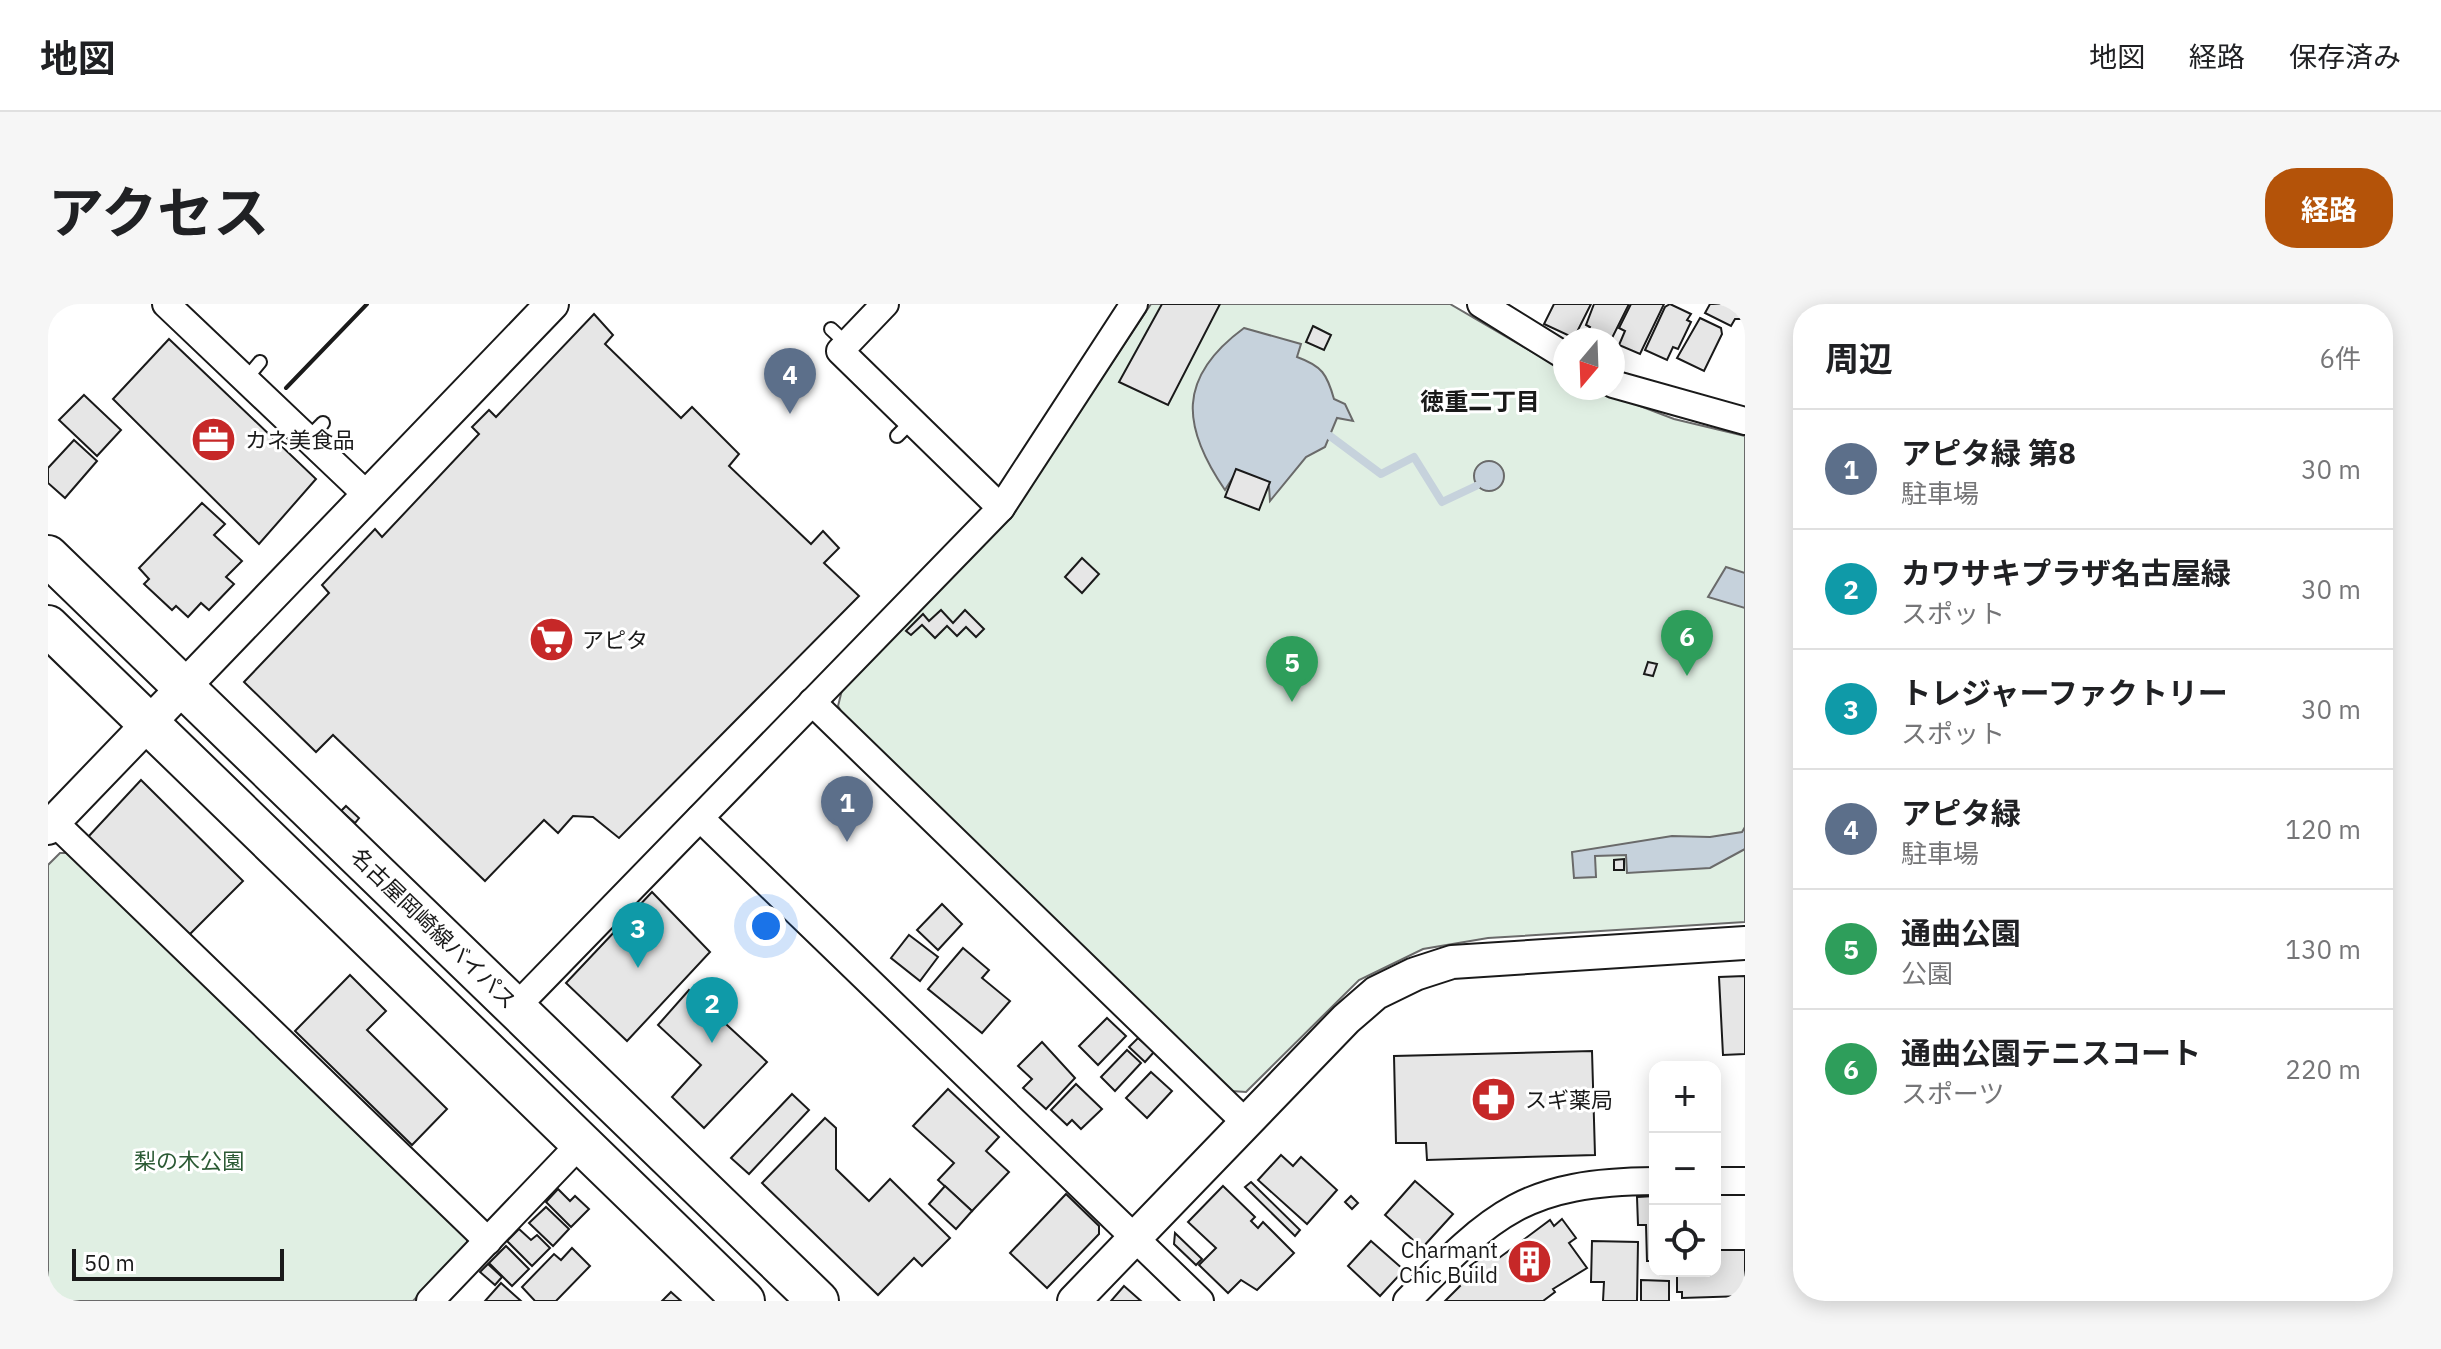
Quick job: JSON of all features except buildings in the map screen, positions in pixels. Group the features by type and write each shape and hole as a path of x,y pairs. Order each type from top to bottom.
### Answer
{"main road":[{"name":"名古屋岡崎線バイパス","path":"48,556 183,689 517,1006 818,1301"},
{"path":"48,626 744,1301"}],"street":[{"path":"166,304 252,371 315,431 367,495"},
{"path":"488,1241 51,825 552,304"},
{"path":"885,304 839,336 840,351 1001,508"},
{"path":"517,1006 700,818 744,782 812,702 954,548 1001,508 1134,304"},
{"path":"1481,304 1521,314 1553,345"},
{"path":"1625,387 1745,421"},
{"path":"812,702 1245,1122"},
{"path":"700,818 1200,1301"},
{"path":"1074,1301 1245,1122 1346,1019 1376,993 1415,974 1452,962 1745,943"},
{"path":"430,1301 580,1144"},
{"path":"1407,1301 1469,1237 1502,1213 1541,1195 1578,1185 1649,1181"},
{"path":"1721,1181 1745,1181"}],"green space":[{"path":"1151,304 1450,304 1553,364 1553,400 1624,400 1674,419 1745,436 1745,922 1488,938 1423,949 1359,980 1246,1092 1231,1091 847,722 838,706 842,690 1007,521"},
{"name":"梨の木公園","path":"60,853 74,853 468,1232 467,1245 413,1301 63,1301 48,1287 48,865"}],"shaded area":[{"path":"1244,328 1301,344 1297,357 1322,372 1334,399 1345,404 1353,421 1337,418 1325,447 1306,457 1270,501 1269,487 1235,474 1225,490 1200,445 1194,424 1193,404 1206,366"},
{"path":"1489,461 1500,465 1504,476 1500,487 1489,491 1478,487 1474,476 1478,465"},
{"path":"1726,567 1745,573 1745,608 1708,597"},
{"path":"1745,827 1745,849 1710,868 1627,873 1626,855 1595,856 1596,877 1574,878 1572,852 1672,836 1710,837 1742,832"}],"waterway":[{"path":"1330,436 1381,474 1414,457 1442,502 1476,486"}],"wall":[{"path":"286,388 367,304"}],"place":[{"name":"アピタ緑","path":"790,414"},
{"name":"カネ美食品","path":"214,439"},
{"name":"アピタ","path":"551,639"},
{"name":"通曲公園テニスコート","path":"1687,676"},
{"name":"通曲公園","path":"1292,702"},
{"name":"アピタ緑 第8","path":"847,842"},
{"name":"トレジャーファクトリー","path":"638,968"},
{"name":"カワサキプラザ名古屋緑","path":"712,1043"},
{"name":"スギ薬局","path":"1494,1099"},
{"name":"Charmant Chic Build","path":"1529,1262"}],"district":[{"name":"徳重二丁目","path":"1480,401"}]}
